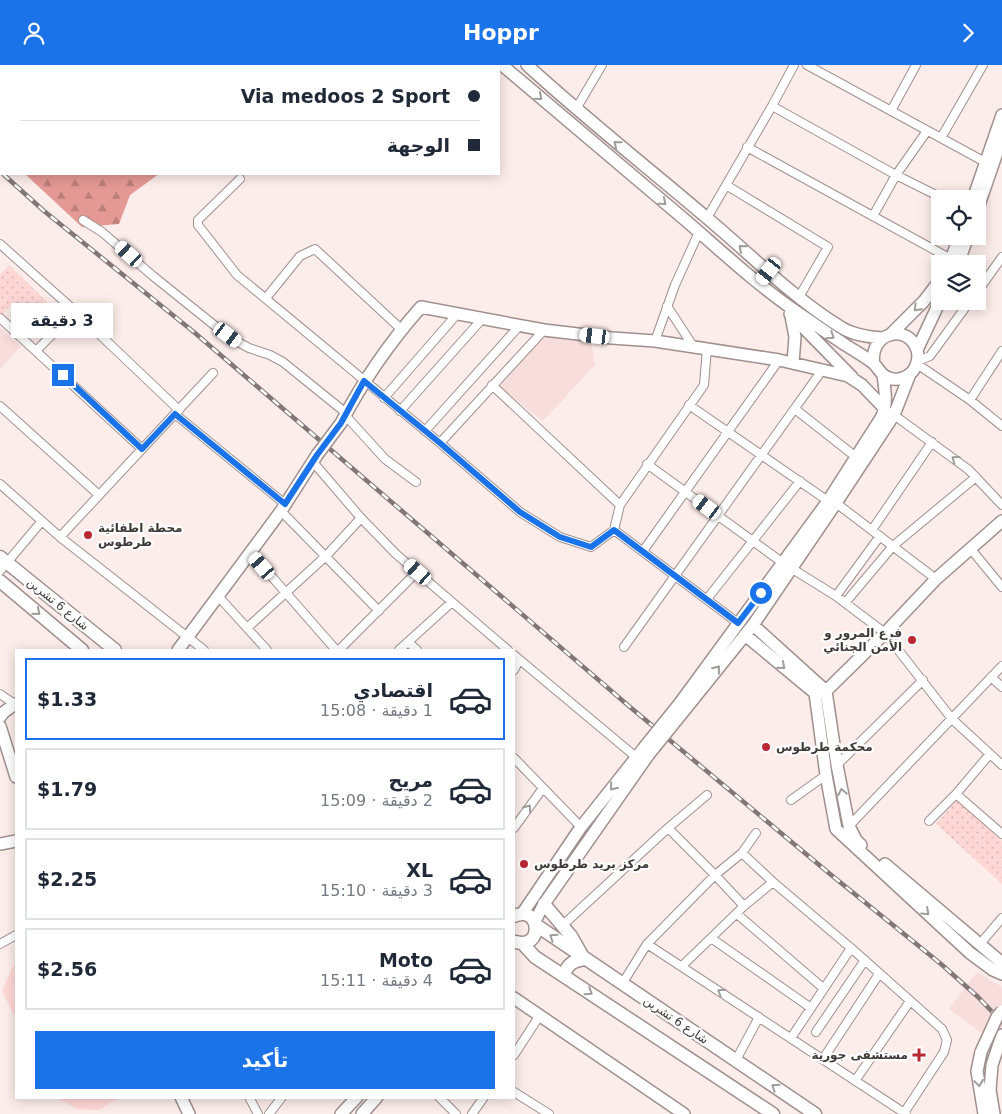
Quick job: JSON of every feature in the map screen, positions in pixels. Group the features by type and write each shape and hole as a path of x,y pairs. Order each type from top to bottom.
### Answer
{"main road":[{"path":"502,65 787,309 855,380 889,412"},
{"path":"527,65 576,109 800,297 841,327 862,336 904,335 914,344 917,358"},
{"path":"976,190 1002,115"},
{"path":"984,190 1002,138"},
{"path":"759,284 769,271"},
{"path":"874,364 875,347 924,301 931,292"},
{"path":"179,649 189,638 283,507 344,417 364,381 401,329 421,307 544,330 655,341 779,360 843,374 855,380"},
{"path":"787,309 795,337 793,363"},
{"path":"787,309 874,364 883,375 889,412 856,457 832,502"},
{"path":"517,914 581,827 753,625 787,566 832,502 889,412 910,374 936,310"},
{"path":"883,375 897,379 910,374"},
{"path":"820,692 885,633 936,579 1002,521"},
{"path":"683,705 738,623 787,566"},
{"name":"شارع 6 تشرين","path":"3,572 81,649"},
{"name":"شارع 6 تشرين","path":"3,572 114,649"},
{"path":"753,625 820,692 849,827 856,840 1002,963"},
{"path":"744,635 820,692 826,775 836,829 970,953 993,970 1002,974"},
{"path":"0,717 15,705"},
{"path":"0,726 15,774"},
{"path":"517,944 530,941 535,934 535,923 544,904 643,753"},
{"path":"836,829 849,827"},
{"path":"0,845 15,841"},
{"path":"544,904 564,925 577,944 584,959 570,964 564,975"},
{"name":"شارع 6 تشرين","path":"517,914 531,917 535,923 584,959 816,1114"},
{"name":"شارع 6 تشرين","path":"517,944 773,1114"},
{"path":"515,999 684,1114"},
{"path":"984,1114 977,1071 981,1052 997,1017 1002,1011"},
{"path":"994,1114 990,1090 994,1056 1002,1035"},
{"path":"712,1073 726,1070 736,1060"},
{"path":"182,1099 189,1114"},
{"path":"340,1114 355,1099"},
{"path":"362,1114 375,1099"}],"street":[{"path":"576,109 602,65"},
{"path":"708,218 794,65"},
{"path":"807,65 985,162"},
{"path":"891,111 916,65"},
{"path":"941,138 983,65"},
{"path":"772,107 931,192"},
{"path":"873,216 896,175 928,131"},
{"path":"747,147 941,255"},
{"path":"240,179 198,220 198,225 204,235 237,275 440,443 520,512 560,537 591,547 614,530 620,505 704,385 707,348"},
{"path":"726,185 828,247 800,297"},
{"path":"84,220 102,232 219,329 249,348 270,355 282,362 344,417 385,459 416,482"},
{"path":"655,341 667,306 699,232"},
{"path":"0,244 75,311 177,412 283,507 326,556 379,611"},
{"path":"266,298 300,256 315,249 401,329"},
{"path":"986,280 1002,258"},
{"path":"667,306 693,346"},
{"path":"917,358 930,356 963,310"},
{"path":"36,351 75,311"},
{"path":"384,398 458,313"},
{"path":"0,318 142,449"},
{"path":"400,411 483,318"},
{"path":"425,431 520,325"},
{"path":"440,443 544,330"},
{"path":"970,400 1002,351"},
{"path":"917,358 1002,426"},
{"path":"643,551 779,360"},
{"path":"624,647 823,369"},
{"path":"60,537 213,373"},
{"path":"492,385 620,505"},
{"path":"689,405 872,530 936,579"},
{"path":"0,406 99,495"},
{"path":"795,409 856,457"},
{"path":"889,412 962,463 1002,505"},
{"path":"872,530 932,442"},
{"path":"315,459 361,519 396,554 507,649"},
{"path":"647,464 787,566 836,596 885,633 924,680 952,719 1002,765"},
{"path":"844,603 893,546 976,477"},
{"path":"707,599 800,481"},
{"path":"0,484 60,537 203,649"},
{"path":"248,628 326,556 361,519"},
{"path":"3,572 41,521"},
{"path":"614,530 738,623"},
{"path":"836,596 880,536"},
{"path":"970,548 1002,587"},
{"path":"251,553 337,649"},
{"path":"339,649 418,572"},
{"path":"219,597 266,649"},
{"path":"400,649 452,602"},
{"path":"408,642 417,649"},
{"path":"516,658 643,753"},
{"path":"849,827 1002,666"},
{"path":"991,677 1002,687"},
{"path":"836,765 924,680"},
{"path":"0,695 15,703"},
{"path":"929,821 956,794 989,755"},
{"path":"515,759 581,827"},
{"path":"791,800 826,775"},
{"path":"515,827 542,788"},
{"path":"956,794 1002,835"},
{"path":"564,925 668,827 707,795"},
{"path":"668,827 716,875 744,907"},
{"path":"622,984 647,945 716,875 742,853 756,833"},
{"path":"647,945 905,1113 944,1052 947,1040 942,1029 742,853"},
{"path":"682,967 744,907 774,882"},
{"path":"737,914 823,988"},
{"path":"980,944 1002,918"},
{"path":"0,944 15,936"},
{"path":"711,938 811,1008"},
{"path":"791,1038 851,947"},
{"path":"816,1032 865,960"},
{"path":"823,1059 879,974"},
{"path":"855,1081 910,1001"},
{"path":"515,1053 540,1015"},
{"path":"736,1060 759,1017"},
{"path":"515,1093 549,1114"},
{"path":"250,1099 258,1114"},
{"path":"269,1114 280,1099"},
{"path":"442,1099 456,1114"},
{"path":"472,1114 483,1099"}],"shaded area":[{"path":"9,265 47,302 35,314 13,303 2,315 0,313 0,275"},
{"path":"0,328 21,346 0,369"},
{"path":"543,336 591,341 595,365 543,421 499,387"},
{"path":"957,800 1002,841 1002,884 936,824"},
{"path":"15,964 15,1017 2,991"},
{"path":"977,972 1002,987 1002,1048 949,1009"},
{"path":"117,1099 99,1110 78,1109 60,1100"}],"green space":[{"path":"26,175 158,175 130,195 119,224 82,227"}],"railway":[{"path":"4,175 44,211 195,333 630,707 941,964 978,997 1002,1022"}],"place":[{"name":"محطة اطفائية طرطوس","path":"88,535"},
{"name":"فرع المرور و الأمن الجنائي","path":"912,640"},
{"name":"محكمة طرطوس","path":"766,747"},
{"name":"مركز بريد طرطوس","path":"524,864"},
{"name":"مستشفى جورية","path":"919,1055"}],"route":[{"path":"63,375 142,449 175,414 285,504 317,455 341,423 364,381 520,512 560,537 591,547 614,530 738,623 761,593"}]}
